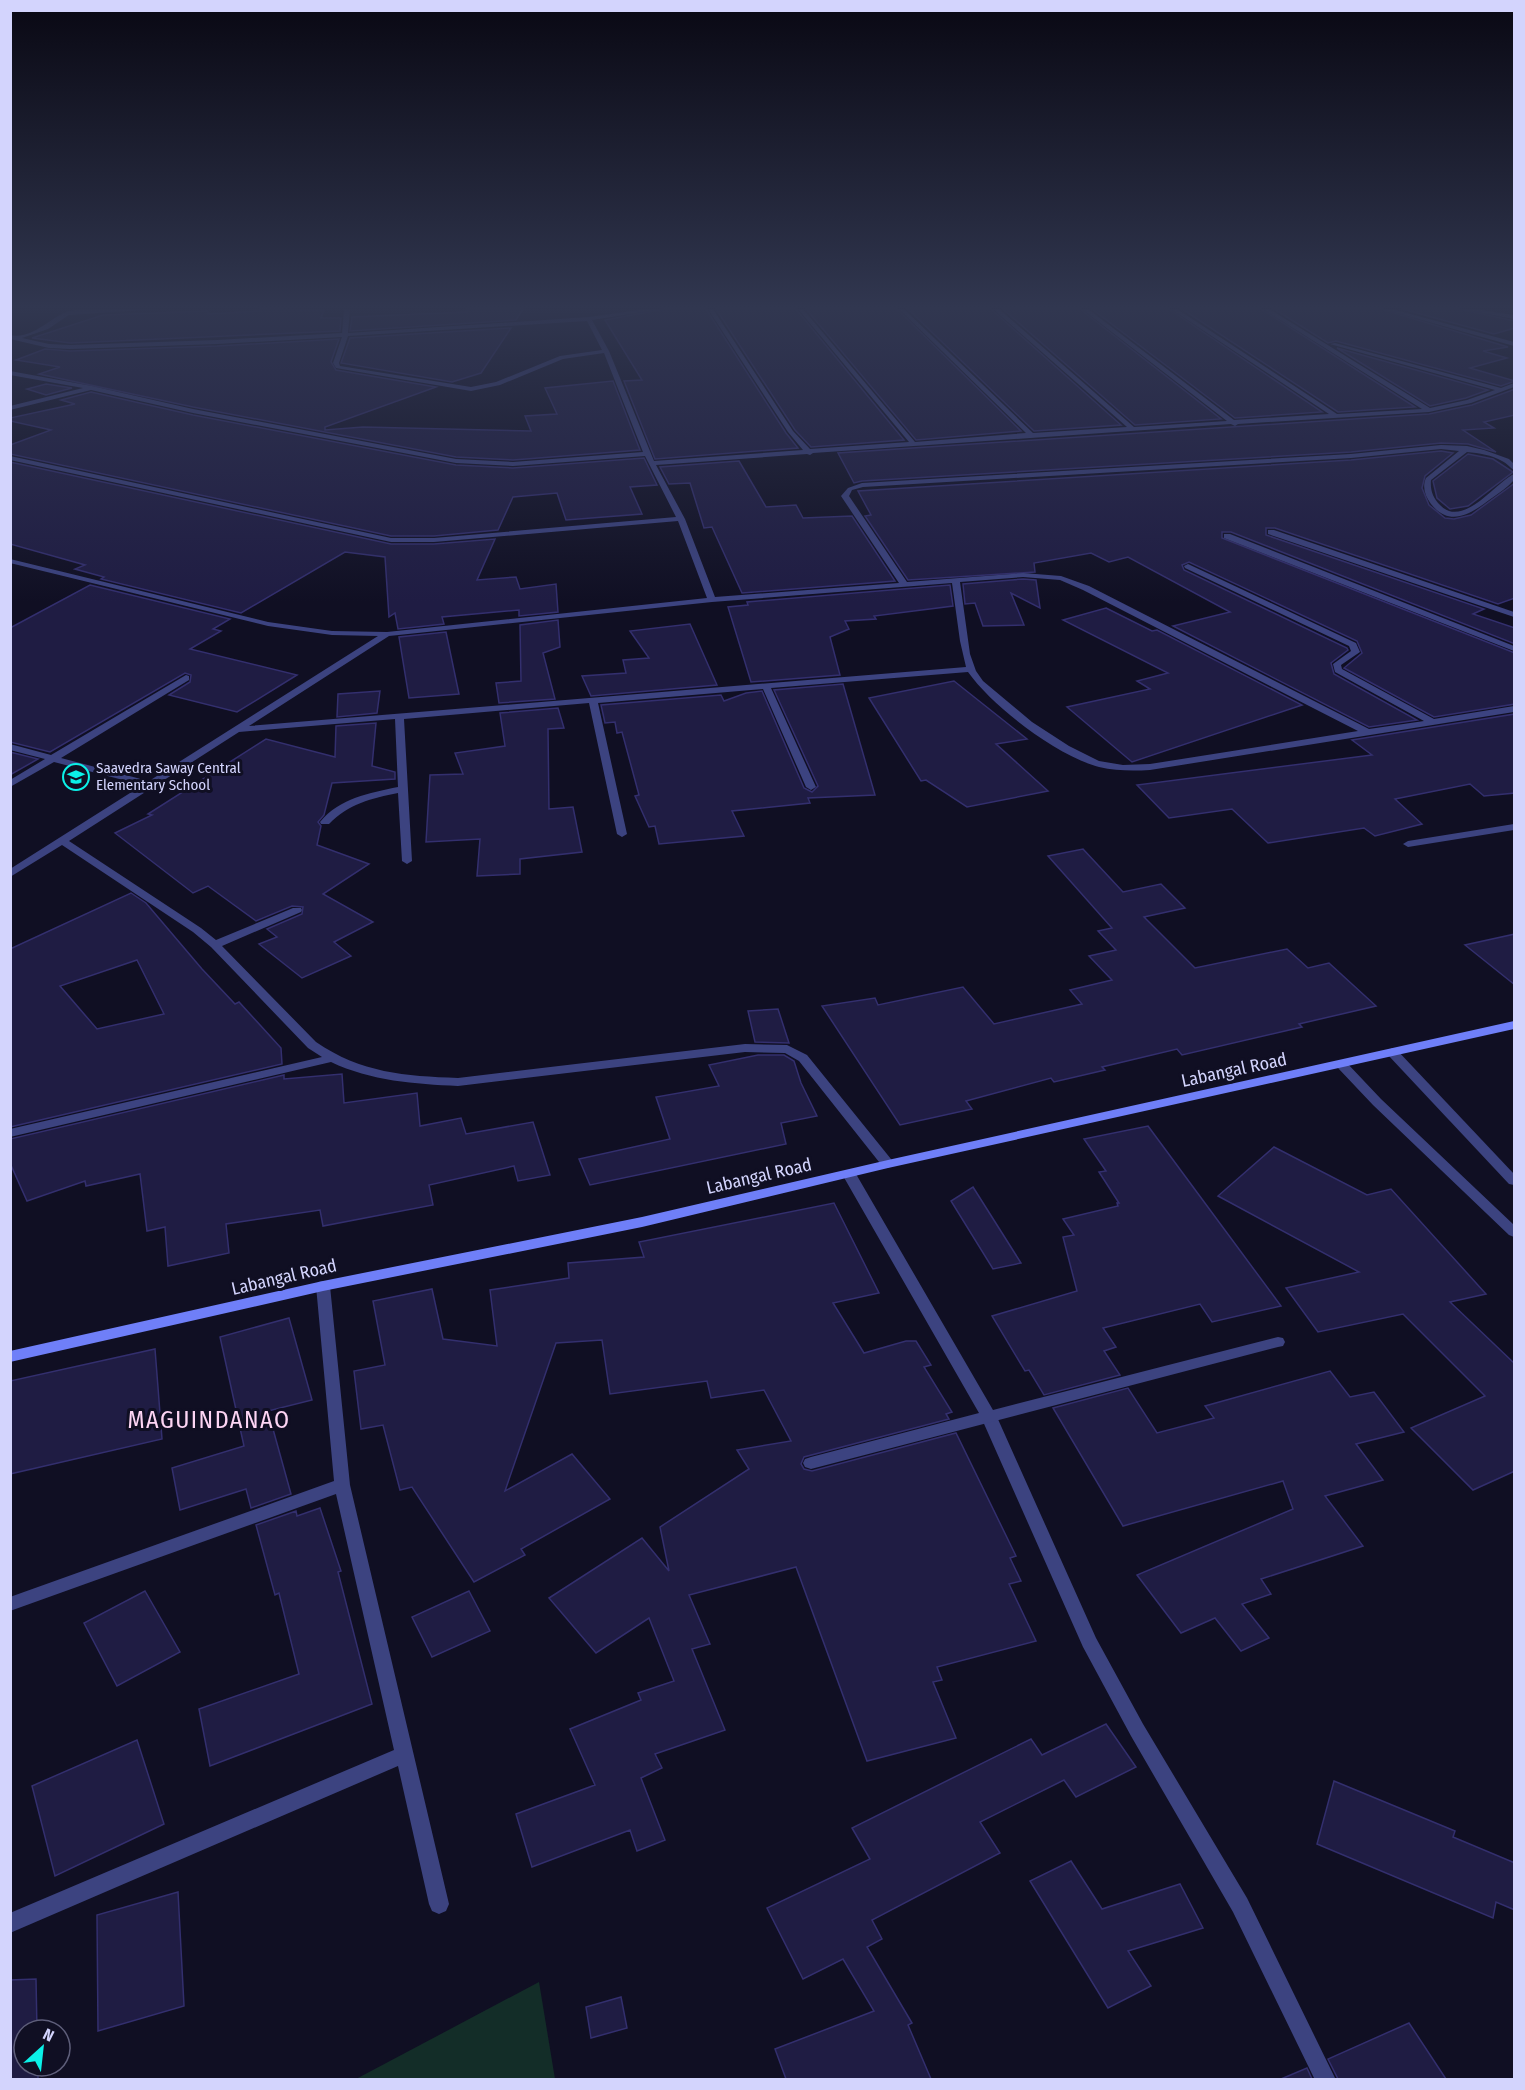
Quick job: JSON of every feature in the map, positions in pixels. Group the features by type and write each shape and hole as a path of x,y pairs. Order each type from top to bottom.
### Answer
{"main road":[{"name":"Labangal Road","path":"10,1357 323,1286 642,1222 888,1164 1515,1025"}],"street":[{"path":"173,407 456,461 513,464 647,454"},
{"path":"628,407 651,463 681,519 712,600"},
{"path":"774,407 791,432 810,453"},
{"path":"882,407 913,443"},
{"path":"1001,407 1030,435"},
{"path":"1107,407 1134,430"},
{"path":"1212,407 1235,424"},
{"path":"1321,407 1337,417"},
{"path":"1423,407 1430,411"},
{"path":"651,463 1030,435 1430,411 1449,407"},
{"path":"905,585 845,496 850,489 862,485 1351,456 1441,447 1467,448 1507,460 1515,468"},
{"path":"1467,448 1428,479 1426,486 1430,496 1443,512 1458,515 1468,512 1509,483 1515,476"},
{"path":"10,458 391,540 434,540 681,519"},
{"path":"1270,532 1515,615"},
{"path":"1227,536 1515,649"},
{"path":"10,561 268,624 332,633 387,634 712,600 1035,575 1072,581 1365,731"},
{"path":"1188,566 1353,645 1356,652 1337,664 1338,670 1433,722"},
{"path":"956,581 971,669 988,691 1061,748 1098,764 1112,767 1150,767 1365,731 1515,709"},
{"path":"10,874 387,634"},
{"path":"236,730 971,669"},
{"path":"10,784 186,678"},
{"path":"766,686 811,787"},
{"path":"593,700 622,834"},
{"path":"399,716 407,861"},
{"path":"10,747 153,785"},
{"path":"325,822 333,812 349,803 403,789"},
{"path":"1408,844 1515,827"},
{"path":"63,842 197,930 215,945 312,1045 329,1059 379,1075 458,1082 745,1048 787,1049 803,1058 888,1164"},
{"path":"215,945 297,910"},
{"path":"1392,1052 1515,1181"},
{"path":"10,1133 329,1059"},
{"path":"1342,1065 1515,1232"},
{"path":"849,1174 989,1417 1089,1642 1137,1730 1240,1905 1326,2079"},
{"path":"323,1286 342,1485 439,1904"},
{"path":"811,1463 1278,1342"},
{"path":"10,1604 342,1485"},
{"path":"10,1923 405,1754"}],"green space":[{"path":"539,1982 555,2079 356,2079"}],"building":[{"path":"63,407 155,407 456,465 513,468 644,458 657,485 630,487 642,514 566,520 557,493 513,497 498,530 434,536 391,536 10,454 10,445 51,430 10,421 10,418"},
{"path":"191,407 382,407 325,427 325,430 363,427 531,431 525,416 557,414 554,407 623,407 640,450 513,460 456,457"},
{"path":"634,407 769,407 798,448 655,459"},
{"path":"780,407 876,407 904,440 811,447 795,430"},
{"path":"888,407 996,407 1021,431 916,440"},
{"path":"1009,407 1100,407 1121,425 1034,431"},
{"path":"1114,407 1205,407 1221,419 1135,425"},
{"path":"1220,407 1314,407 1322,412 1235,418"},
{"path":"1330,407 1415,407 1338,412"},
{"path":"1465,407 1515,407 1515,415 1484,422 1494,428 1463,430 1496,452 1468,444 1441,443 1351,452 854,483 838,453 1429,414"},
{"path":"1441,451 1453,453 1425,476 1422,488 1429,505 1445,518 1454,519 1471,515 1515,483 1515,598 1498,604 1275,528 1266,528 1266,535 1484,609 1473,614 1515,628 1515,644 1231,532 1222,532 1222,538 1515,653 1515,704 1434,717 1344,668 1362,653 1357,641 1189,562 1182,565 1184,570 1347,648 1348,650 1331,663 1334,674 1417,720 1369,727 1173,626 1230,612 1128,557 1109,562 1091,553 1034,563 1035,572 908,580 865,516 871,515 858,491 1351,460"},
{"path":"1468,454 1493,459 1513,472 1468,506 1450,509 1437,498 1433,481"},
{"path":"739,461 766,507 796,505 803,518 852,516 895,581 742,593 712,527 704,528 690,483 669,484 660,467"},
{"path":"10,462 391,544 434,544 495,539 477,580 516,577 520,589 556,584 558,612 519,616 519,610 442,617 444,624 398,629 395,613 389,617 385,557 345,552 241,613 101,579 104,577 75,569 85,565 10,544"},
{"path":"1036,580 1040,608 1011,593 1024,625 983,626 975,603 965,604 963,584"},
{"path":"90,585 230,619 213,629 221,631 190,649 297,675 237,712 169,695 190,682 191,675 185,673 50,752 10,742 10,628"},
{"path":"950,585 953,606 874,616 876,619 845,621 849,629 830,637 840,675 751,682 728,607 748,605 747,602"},
{"path":"1106,608 1152,631 1157,630 1302,705 1132,762 1067,707 1150,689 1137,681 1168,673 1063,620"},
{"path":"558,620 560,647 543,653 555,699 499,703 496,683 521,681 520,625"},
{"path":"690,624 717,685 591,696 582,676 626,673 623,660 649,658 630,631"},
{"path":"446,632 459,694 409,698 399,637"},
{"path":"954,681 1027,739 996,744 1048,791 967,807 926,780 921,781 869,698"},
{"path":"843,684 875,795 808,798 810,803 732,811 744,836 659,844 655,826 649,827 635,796 639,795 622,732 617,733 615,722 605,723 601,705 721,695 724,701 746,693 762,691 804,788 812,792 818,786 774,690"},
{"path":"380,691 377,713 337,717 338,694"},
{"path":"558,708 564,728 548,729 549,809 573,807 582,852 520,859 520,874 477,876 480,839 426,842 430,775 463,774 455,753 505,746 500,713"},
{"path":"1515,714 1515,793 1484,796 1470,784 1395,799 1422,824 1375,836 1364,828 1268,843 1232,809 1169,818 1137,785 1372,755 1352,740"},
{"path":"376,723 372,766 395,772 395,779 332,783 324,815 318,822 321,826 317,845 369,864 323,894 373,922 334,942 351,956 302,978 259,944 277,937 267,929 302,914 303,907 292,906 256,921 208,886 193,893 115,833 152,815 148,814 266,739 335,757 336,726"},
{"path":"10,752 38,759 10,775"},
{"path":"1083,849 1123,892 1161,884 1185,908 1144,917 1195,968 1287,949 1308,968 1329,963 1376,1006 1299,1024 1302,1027 1182,1055 1177,1049 1102,1067 1105,1070 1054,1082 1051,1078 966,1101 972,1109 900,1125 822,1006 875,998 878,1005 963,987 994,1024 1082,1004 1070,990 1112,980 1089,956 1116,950 1098,931 1112,928 1048,856"},
{"path":"131,893 146,903 202,969 235,1004 239,1002 281,1048 282,1064 10,1127 10,949","holes":["137,960 164,1014 97,1029 60,986"]},
{"path":"1515,934 1515,985 1465,945"},
{"path":"778,1009 789,1043 755,1042 748,1011"},
{"path":"758,1055 784,1055 794,1061 801,1083 817,1116 781,1123 786,1144 590,1185 579,1159 670,1139 656,1097 719,1086 709,1065"},
{"path":"342,1074 344,1103 417,1093 420,1126 461,1118 466,1134 533,1122 550,1175 518,1181 514,1166 429,1185 433,1205 323,1226 320,1210 226,1224 229,1253 168,1266 165,1227 147,1231 140,1174 86,1186 85,1181 27,1201 10,1163 10,1139 284,1075 284,1079"},
{"path":"1148,1126 1281,1306 1212,1322 1200,1304 1103,1328 1116,1347 1104,1351 1120,1375 1044,1395 1029,1370 1025,1371 992,1316 1077,1291 1063,1237 1074,1235 1063,1219 1118,1206 1117,1203 1119,1203 1099,1172 1106,1171 1084,1139"},
{"path":"1274,1147 1367,1195 1391,1189 1486,1294 1450,1302 1515,1364 1515,1471 1473,1490 1411,1428 1485,1396 1403,1314 1318,1332 1286,1288 1359,1272 1218,1196"},
{"path":"973,1187 1021,1263 993,1269 951,1201"},
{"path":"834,1203 879,1293 833,1303 864,1353 906,1341 916,1341 931,1365 924,1367 952,1412 946,1414 949,1419 804,1457 801,1464 804,1469 812,1471 956,1433 1016,1556 1010,1558 1021,1581 1009,1584 1036,1641 937,1667 942,1680 933,1682 956,1738 867,1761 796,1567 689,1595 710,1644 692,1649 725,1730 655,1754 662,1768 641,1778 665,1840 637,1851 630,1830 532,1867 516,1814 595,1785 570,1729 641,1700 638,1693 674,1681 649,1618 596,1653 549,1598 642,1538 669,1571 660,1527 749,1469 737,1450 791,1441 764,1390 711,1398 707,1381 610,1394 602,1340 556,1343 505,1491 572,1454 610,1499 521,1549 525,1555 474,1582 412,1487 400,1490 383,1425 361,1429 354,1371 385,1365 373,1301 432,1289 443,1339 497,1346 490,1290 569,1278 568,1263 644,1257 639,1242"},
{"path":"289,1318 312,1400 268,1411 291,1494 251,1508 246,1489 180,1510 172,1468 244,1446 220,1337"},
{"path":"155,1349 162,1439 10,1474 10,1381"},
{"path":"1330,1371 1350,1397 1374,1392 1404,1432 1356,1444 1383,1480 1325,1496 1363,1546 1261,1579 1271,1594 1242,1604 1269,1638 1241,1651 1215,1618 1181,1633 1137,1575 1293,1509 1283,1481 1123,1526 1053,1408 1128,1388 1157,1433 1214,1418 1205,1406"},
{"path":"320,1508 341,1571 338,1572 372,1704 210,1766 199,1709 299,1674 279,1593 275,1595 256,1525 296,1511 297,1516"},
{"path":"145,1591 180,1652 117,1686 84,1623"},
{"path":"469,1591 490,1631 432,1657 412,1617"},
{"path":"1106,1724 1136,1767 1076,1797 1064,1780 980,1822 1000,1853 872,1920 882,1939 867,1947 912,2023 908,2025 931,2079 786,2079 775,2049 874,2011 843,1959 803,1979 767,1908 870,1859 852,1828 1031,1739 1042,1755"},
{"path":"137,1740 164,1824 55,1876 32,1786"},
{"path":"1334,1781 1455,1831 1453,1837 1515,1863 1515,1910 1496,1902 1493,1918 1317,1844"},
{"path":"1071,1861 1102,1909 1180,1884 1203,1928 1128,1951 1151,1986 1108,2008 1030,1881"},
{"path":"178,1892 184,2006 98,2031 97,1915"},
{"path":"36,1979 37,2018 12,2018 12,2078 38,2079 10,2079 10,1980"},
{"path":"621,1997 627,2028 591,2038 586,2007"},
{"path":"1409,2023 1446,2079 1338,2079 1328,2059"},
{"path":"1307,2068 1312,2079 1281,2079"}],"place":[{"name":"Saavedra Saway Central Elementary School","path":"76,777"}],"district":[{"name":"MAGUINDANAO","path":"209,1420"}]}
